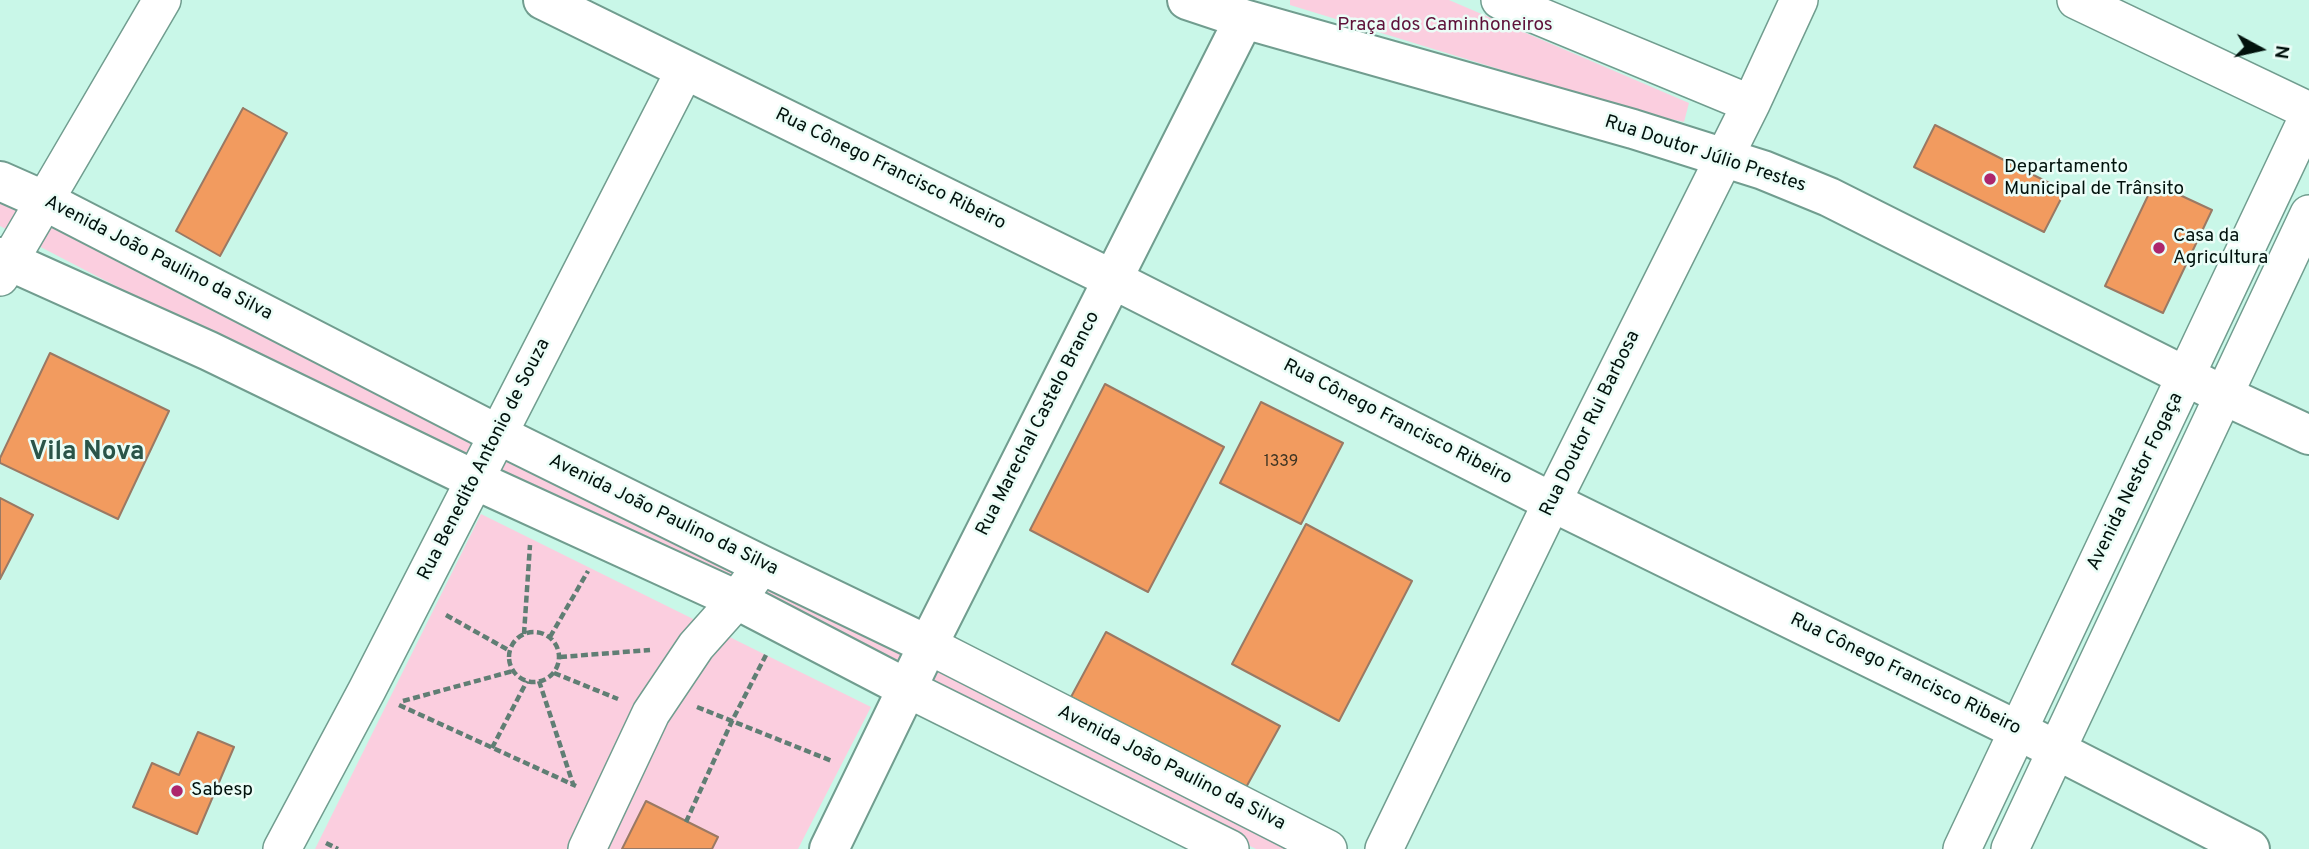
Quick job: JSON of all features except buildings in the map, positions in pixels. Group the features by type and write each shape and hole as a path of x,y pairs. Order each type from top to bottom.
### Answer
{"main road":[{"name":"Rua Cônego Francisco Ribeiro","path":"543,0 1112,279 1552,502 2017,730 2250,849"},
{"name":"Rua Doutor Júlio Prestes","path":"1187,0 1249,10 1763,170 1829,197 2223,395 2309,435"},
{"name":"Rua Marechal Castelo Branco","path":"829,849 928,645 1249,10"},
{"name":"Avenida João Paulino da Silva","path":"0,181 43,200 499,435 928,645"},
{"path":"3,265 215,355 475,480 737,600 908,689"},
{"path":"215,355 242,302"}],"street":[{"path":"3,265 162,0"},
{"path":"1500,0 1751,104"},
{"name":"Rua Doutor Rui Barbosa","path":"1384,849 1552,502 1751,104 1799,0"},
{"path":"2076,0 2309,113"},
{"name":"Rua Benedito Antonio de Souza","path":"282,849 499,435 685,70"},
{"name":"Avenida Nestor Fogaça","path":"1962,849 2309,113"},
{"path":"2010,849 2309,214"},
{"path":"587,849 657,703 696,646 737,600 762,565"},
{"name":"Avenida João Paulino da Silva","path":"928,645 1328,849"},
{"path":"908,689 1221,845 1235,802"}],"path":[{"path":"524,634 533,505"},
{"path":"550,637 606,540"},
{"path":"414,598 510,650"},
{"path":"686,822 732,721 782,623"},
{"path":"532,631 550,637 555,642 560,657 554,673 539,681 527,681 513,671 509,659 510,650 517,639 532,631"},
{"path":"560,657 696,646"},
{"path":"513,671 394,703 610,800"},
{"path":"554,673 657,703 732,721 866,774"},
{"path":"492,748 527,681"},
{"path":"539,681 573,785"}],"green space":[{"name":"Praça dos Caminhoneiros","path":"1290,0 1449,0 1689,103 1684,122 1639,112 1290,5"},
{"path":"0,192 1300,849 1256,849 737,590 502,486 0,226"},
{"path":"481,514 871,707 798,849 315,849"}],"place":[{"name":"Departamento Municipal de Trânsito","path":"1990,179"},
{"name":"Casa da Agricultura","path":"2159,248"},
{"name":"Sabesp","path":"177,791"}],"district":[{"name":"Vila Nova","path":"87,454"}]}
